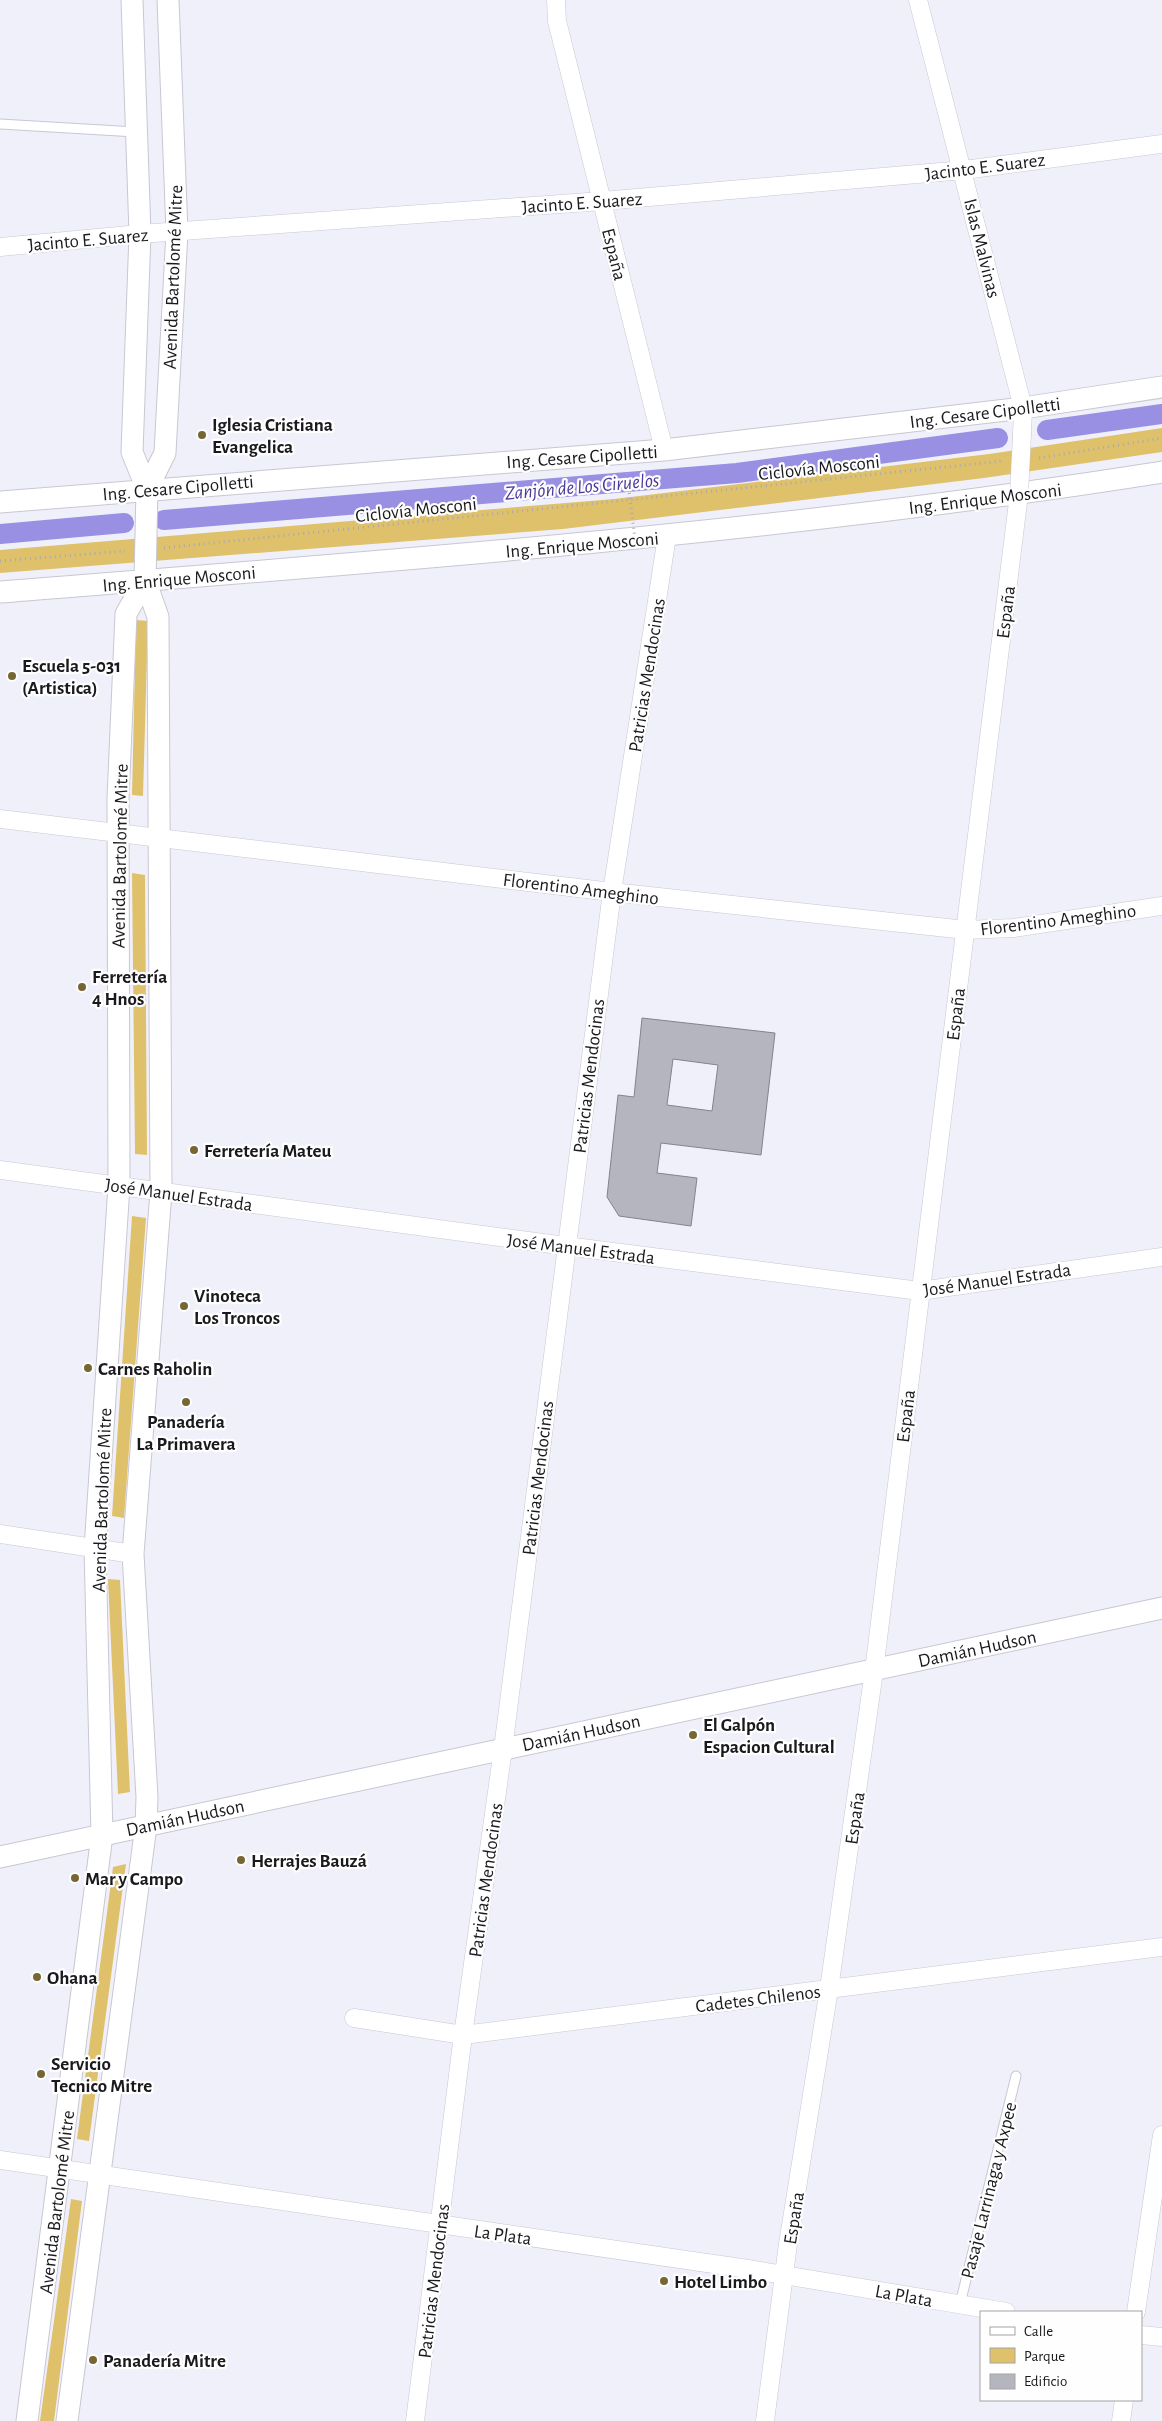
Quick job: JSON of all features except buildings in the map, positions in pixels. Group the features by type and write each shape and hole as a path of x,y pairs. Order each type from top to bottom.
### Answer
{"street":[{"name":"Avenida Bartolomé Mitre","path":"67,2421 146,1826 147,1797 133,1554 161,1192 158,617 145,580 146,489 132,452 140,234 132,0"},
{"name":"Avenida Bartolomé Mitre","path":"146,489 165,453 177,232 168,0"},
{"name":"España","path":"556,0 557,21 664,450"},
{"name":"Islas Malvinas","path":"918,0 964,170 1023,408"},
{"name":"Jacinto E. Suarez","path":"0,247 140,234 602,201 964,170 1162,144"},
{"name":"Ing. Cesare Cipolletti","path":"0,502 146,489 664,450 1023,408 1162,387"},
{"name":"España","path":"765,2421 784,2274 829,1989 874,1671 1019,494 1023,408"},
{"name":"Ing. Enrique Mosconi","path":"0,592 667,536 1019,494 1162,472"},
{"name":"Patricias Mendocinas","path":"416,2421 463,2035 503,1749 612,892 667,536"},
{"name":"Avenida Bartolomé Mitre","path":"27,2421 102,1835 95,1549 119,1186 118,833 126,614 145,580"},
{"name":"Florentino Ameghino","path":"0,819 612,892 966,930 1014,928 1162,906"},
{"name":"José Manuel Estrada","path":"0,1170 566,1246 920,1291 1162,1257"},
{"path":"0,1534 133,1554"},
{"name":"Damián Hudson","path":"0,1857 1162,1608"},
{"name":"Cadetes Chilenos","path":"354,2018 463,2035 1162,1947"},
{"path":"1136,2311 1162,2135"},
{"name":"La Plata","path":"0,2160 784,2274 1000,2311"},
{"path":"1142,2335 1162,2337"},
{"path":"1121,2421 1124,2401"}],"lane":[{"path":"0,124 137,132"},
{"name":"Pasaje Larrinaga y Axpee","path":"960,2304 1016,2076"}],"path":[{"path":"1038,458 1162,438"},
{"name":"Ciclovía Mosconi","path":"0,561 144,550 1008,461"},
{"path":"628,483 635,539"}],"green space":[{"path":"1162,428 1162,452 984,478 563,529 0,573 0,550 614,499 989,454"},
{"path":"136,620 148,621 143,796 132,795"},
{"path":"132,873 145,875 147,1155 135,1154"},
{"path":"132,1216 146,1218 124,1518 112,1516"},
{"path":"108,1579 120,1580 130,1792 118,1794"},
{"path":"126,1864 89,2141 77,2139 113,1867"},
{"path":"71,2199 82,2201 54,2421 40,2421"}],"waterway":[{"name":"Zanjón de Los Ciruelos","path":"1047,430 1162,414"},
{"name":"Zanjón de Los Ciruelos","path":"164,520 737,473 998,438"},
{"name":"Zanjón de Los Ciruelos","path":"0,534 124,523"}],"place":[{"name":"Iglesia Cristiana Evangelica","path":"202,435"},
{"name":"Escuela 5-031 (Artistica)","path":"12,676"},
{"name":"Ferretería 4 Hnos","path":"82,987"},
{"name":"Ferretería Mateu","path":"194,1150"},
{"name":"Vinoteca Los Troncos","path":"184,1306"},
{"name":"Carnes Raholin","path":"88,1368"},
{"name":"Panadería La Primavera","path":"186,1402"},
{"name":"El Galpón Espacion Cultural","path":"693,1735"},
{"name":"Herrajes Bauzá","path":"241,1860"},
{"name":"Mar y Campo","path":"75,1878"},
{"name":"Ohana","path":"37,1977"},
{"name":"Servicio Tecnico Mitre","path":"41,2074"},
{"name":"Hotel Limbo","path":"664,2281"},
{"name":"Panadería Mitre","path":"93,2360"}]}
